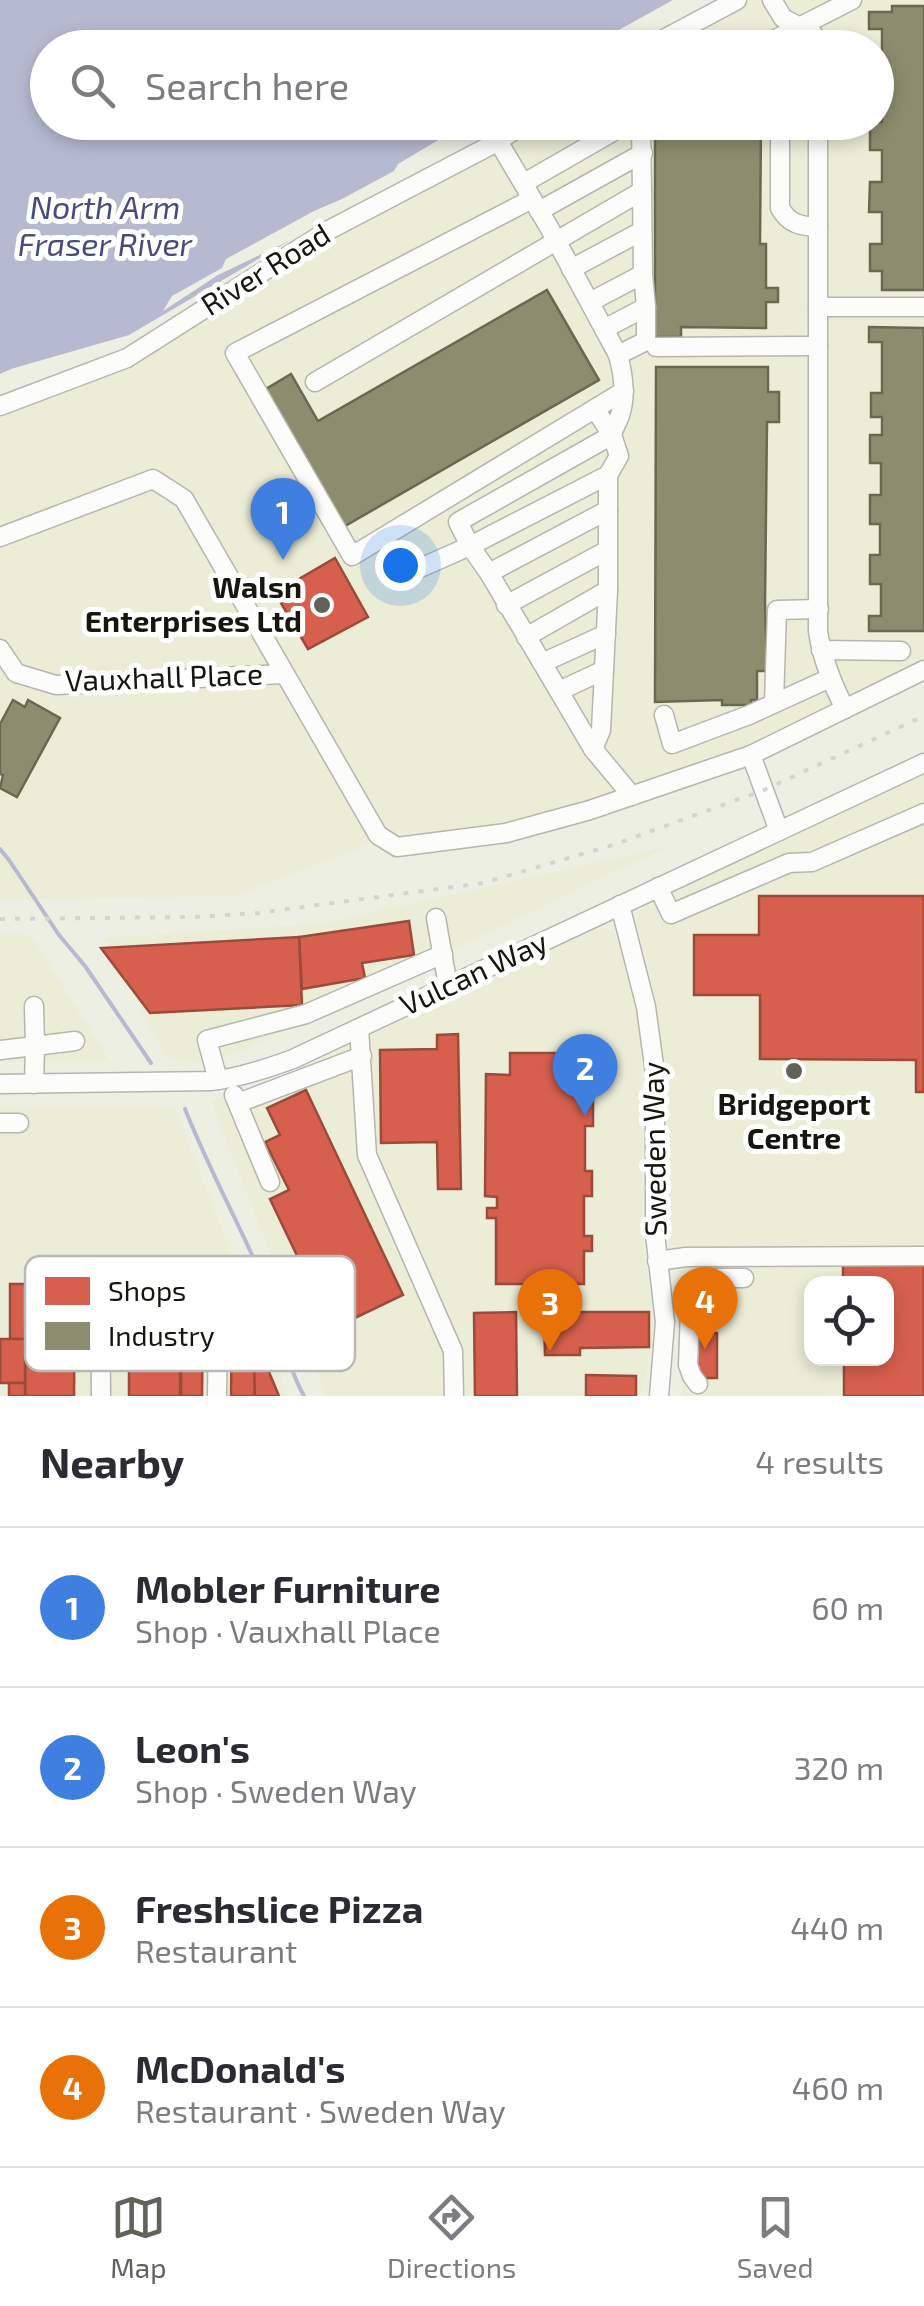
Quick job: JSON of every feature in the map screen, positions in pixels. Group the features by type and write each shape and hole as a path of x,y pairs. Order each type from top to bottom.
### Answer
{"street":[{"path":"681,30 737,0"},
{"path":"772,0 783,18 807,30"},
{"path":"795,30 852,0"},
{"path":"532,198 607,140"},
{"path":"618,355 646,341 642,140"},
{"path":"780,140 780,208 786,219 818,227"},
{"path":"818,140 820,650 845,709"},
{"path":"458,522 612,435 621,416 624,390 618,355 498,141"},
{"name":"River Road","path":"0,406 127,358 327,230 498,141"},
{"path":"624,390 352,556 234,353 532,198 643,153"},
{"path":"315,382 642,191"},
{"path":"572,269 642,231"},
{"path":"590,302 643,274"},
{"path":"604,329 646,307"},
{"path":"818,308 924,307"},
{"path":"656,346 818,346"},
{"path":"593,748 601,730 608,590 608,475 619,456 612,435 595,408"},
{"path":"516,458 530,480"},
{"path":"402,576 608,475"},
{"name":"Vauxhall Place","path":"0,537 153,479 184,500 378,836 397,847 506,833 632,796"},
{"path":"446,500 593,748 632,796 751,755 924,670"},
{"path":"489,573 608,510"},
{"path":"506,606 606,551"},
{"path":"526,637 608,590"},
{"path":"774,703 777,610 819,609"},
{"path":"542,662 606,634"},
{"name":"Vauxhall Place","path":"0,649 16,674 56,685 283,674"},
{"path":"820,650 900,651"},
{"path":"559,691 604,670"},
{"path":"664,715 672,744 830,678"},
{"path":"751,755 789,862"},
{"name":"Vulcan Way","path":"0,1084 223,1080 264,1070 924,763"},
{"path":"658,887 671,914 789,862 812,862 924,813"},
{"name":"Sweden Way","path":"620,905 646,1007 656,1073 655,1234 666,1322 659,1396"},
{"path":"436,918 448,986"},
{"path":"270,1182 207,1040 306,1014 442,954"},
{"path":"34,1006 34,1084"},
{"path":"360,1028 367,1155 453,1351 454,1396"},
{"path":"0,1050 74,1041"},
{"path":"238,1104 362,1056"},
{"path":"657,1262 686,1257 924,1256"},
{"path":"698,1384 688,1365 690,1290 694,1282 704,1278 744,1278"},
{"path":"217,1371 217,1396"}],"shaded area":[{"path":"737,0 924,0 924,663 726,754 640,788 502,827 397,833 235,896 0,900 0,406 127,358 497,140 894,140 894,30 680,30"},
{"name":"Bridgeport Centre","path":"924,773 924,1396 682,1396 681,1285 667,1233 668,1093 651,978 636,921 644,905"},
{"path":"666,847 242,1051 196,1063 166,1056 104,938 319,924"},
{"path":"597,929 613,932 618,941 641,1051 642,1237 654,1319 652,1349 641,1396 326,1396 316,1371 355,1371 355,1256 271,1256 211,1101 289,1074"},
{"path":"0,935 31,935 109,1061 0,1062"},
{"path":"0,1107 174,1108 233,1256 25,1256 25,1371 278,1371 288,1396 0,1396"}],"water":[{"name":"North Arm Fraser River","path":"0,0 700,0 645,30 30,30 30,140 461,140 129,335 0,374"}],"pier":[{"path":"673,0 705,0 657,30 619,30"},
{"path":"438,140 470,140 341,216 218,275 163,311 172,296 222,268 226,259 394,171 398,164"}],"building: Shops":[{"name":"Walsn Enterprises Ltd","path":"335,558 368,617 308,649 275,593"},
{"path":"759,896 924,896 924,1092 916,1092 916,1060 760,1059 760,995 694,995 694,935 759,935"},
{"path":"409,921 414,955 362,963 365,978 302,989 299,937"},
{"path":"299,937 302,1005 150,1013 101,948"},
{"path":"458,1034 461,1189 438,1189 437,1142 381,1143 380,1050 437,1049 437,1035"},
{"path":"510,1053 579,1053 579,1073 585,1073 585,1087 593,1087 593,1126 585,1126 585,1171 592,1171 592,1196 584,1196 584,1236 592,1236 592,1251 584,1251 584,1284 496,1284 496,1218 487,1218 487,1208 497,1208 497,1197 485,1196 486,1074 510,1075"},
{"path":"306,1090 403,1295 355,1318 355,1256 297,1256 270,1199 289,1190 265,1142 280,1135 267,1108"},
{"path":"843,1265 924,1265 924,1396 844,1396 844,1366 894,1366 894,1276 843,1276"},
{"path":"10,1284 25,1284 25,1339 10,1339"},
{"path":"516,1312 517,1396 475,1396 474,1313"},
{"path":"544,1312 649,1312 649,1347 580,1348 580,1355 545,1355"},
{"path":"692,1324 709,1324 709,1333 717,1333 717,1378 704,1378 692,1366"},
{"path":"0,1339 25,1339 25,1383 0,1383"},
{"path":"25,1371 74,1371 74,1396 25,1396"},
{"path":"129,1371 180,1371 180,1396 129,1396"},
{"path":"181,1371 202,1371 202,1396 181,1396"},
{"path":"231,1371 254,1371 255,1396 231,1396"},
{"path":"254,1371 269,1371 279,1396 255,1396"},
{"path":"586,1375 636,1376 636,1396 586,1396"},
{"path":"9,1383 25,1383 25,1396 9,1396"}],"building: Industry":[{"path":"892,6 924,6 924,290 882,290 882,271 870,271 870,244 882,244 882,212 869,212 870,182 882,182 882,150 870,150 870,140 894,140 894,30 869,29 869,12 892,12"},
{"path":"655,140 761,140 760,244 766,244 766,288 778,288 778,302 766,302 766,328 681,327 681,337 655,337"},
{"path":"547,290 599,380 345,526 266,389 291,374 318,421"},
{"path":"869,327 924,328 924,631 869,631 869,616 881,616 881,584 870,584 870,555 880,555 880,524 870,524 870,495 881,495 881,463 870,463 870,435 882,435 882,417 871,417 871,393 882,393 882,342 869,342"},
{"path":"656,367 768,367 768,392 779,392 779,422 767,422 767,671 757,671 757,700 751,700 751,705 722,705 722,700 655,702"},
{"path":"13,700 25,707 28,700 60,718 17,797 0,788 0,724"}],"waterway":[{"path":"0,849 151,1063"},
{"path":"185,1109 252,1256"},
{"path":"293,1371 304,1396"}],"railway":[{"path":"0,919 258,913 483,883 613,845 764,790 924,716"}],"place":[{"name":"Mobler Furniture","path":"283,560"},
{"name":"Walsn Enterprises Ltd","path":"322,605"},
{"name":"Bridgeport Centre","path":"794,1071"},
{"name":"Leon's","path":"585,1116"},
{"name":"McDonald's","path":"705,1349"},
{"name":"Freshslice Pizza","path":"550,1351"}]}
